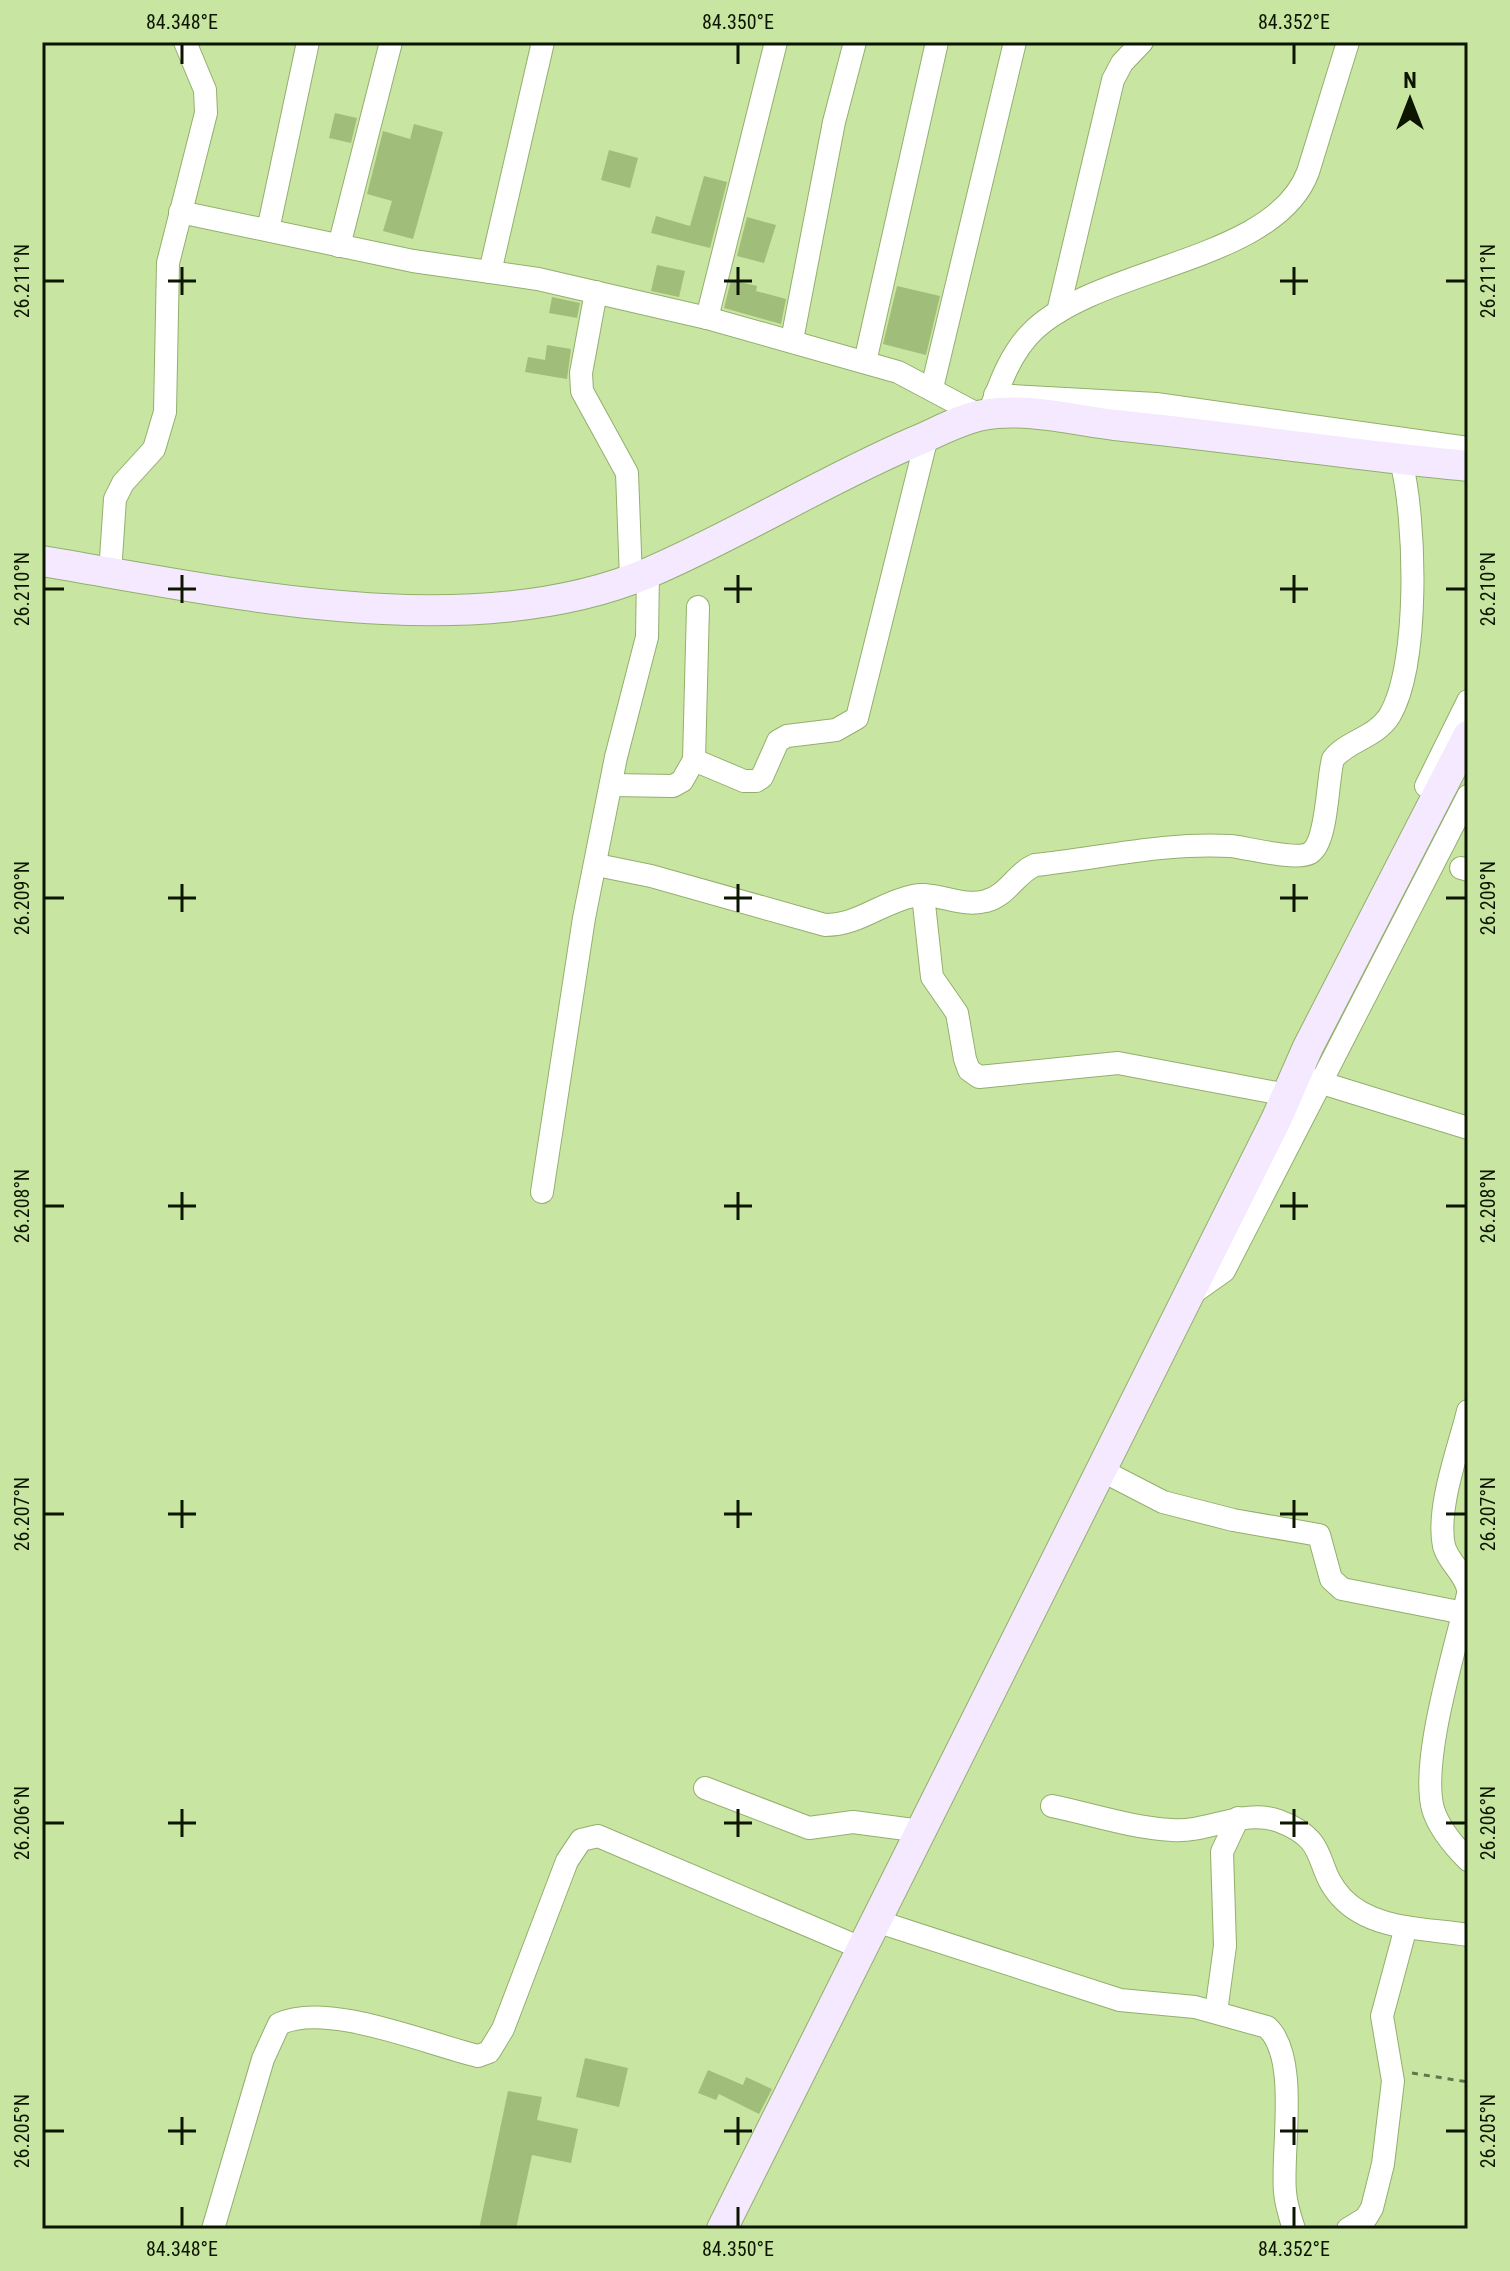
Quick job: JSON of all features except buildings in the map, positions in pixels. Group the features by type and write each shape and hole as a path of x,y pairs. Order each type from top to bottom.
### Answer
{"main road":[{"path":"42,561 315,604 396,610 547,601 586,594 640,576 927,437 993,409 1284,443 1401,461 1468,466"},
{"path":"722,2229 1468,736"}],"street":[{"path":"110,573 115,499 123,483 154,449 165,412 165,287 180,212 206,113 205,90 185,42"},
{"path":"268,230 308,42"},
{"path":"339,246 391,42"},
{"path":"490,272 543,42"},
{"path":"707,318 776,42"},
{"path":"792,340 834,122 855,42"},
{"path":"865,362 937,42"},
{"path":"932,388 1015,42"},
{"path":"1058,312 1113,80 1122,63 1142,42"},
{"path":"993,409 1021,345 1032,331 1058,312 1253,230 1290,204 1301,190 1308,172 1348,42"},
{"path":"180,212 339,246 596,292 707,318 865,362 993,409 1156,404 1468,448"},
{"path":"542,1192 584,918 647,637 627,473 582,391 581,373 596,292"},
{"path":"694,760 744,781 756,781 762,777 778,741 787,736 836,730 857,718 927,437"},
{"path":"597,865 825,925 856,922 891,904 923,895 960,903 989,901 1004,892 1022,870 1035,865 1189,845 1252,848 1301,856 1311,853 1318,844 1323,823 1333,759 1339,751 1383,724 1391,713 1401,678 1412,591 1407,484 1401,461"},
{"path":"612,785 673,786 682,781 694,760 698,607"},
{"path":"1187,1297 1224,1271 1297,1078 1468,701"},
{"path":"1297,1078 1468,796"},
{"path":"923,895 932,977 957,1013 965,1059 969,1070 979,1077 1118,1063 1297,1078 1468,1128"},
{"path":"1468,1411 1443,1516 1448,1556 1465,1578 1467,1599 1440,1718 1431,1794 1439,1824 1468,1860"},
{"path":"1101,1470 1163,1502 1233,1520 1319,1535 1331,1579 1342,1589 1467,1599"},
{"path":"705,1788 809,1828 853,1822 921,1831"},
{"path":"1052,1806 1170,1830 1212,1827 1238,1818 1274,1819 1306,1834 1315,1843 1340,1897 1360,1911 1406,1927 1465,1928"},
{"path":"1216,2012 1225,1946 1222,1852 1238,1818"},
{"path":"213,2229 263,2059 279,2024 304,2017 340,2020 478,2056 489,2052 503,2029 567,1861 581,1840 598,1836 861,1948"},
{"path":"876,1921 1108,1997 1216,2012 1267,2027 1279,2044 1289,2134 1284,2189 1294,2229"},
{"path":"1348,2229 1366,2218 1375,2198 1388,2130 1392,2070 1382,2016 1406,1927"}],"path":[{"path":"1392,2070 1468,2082"}]}
